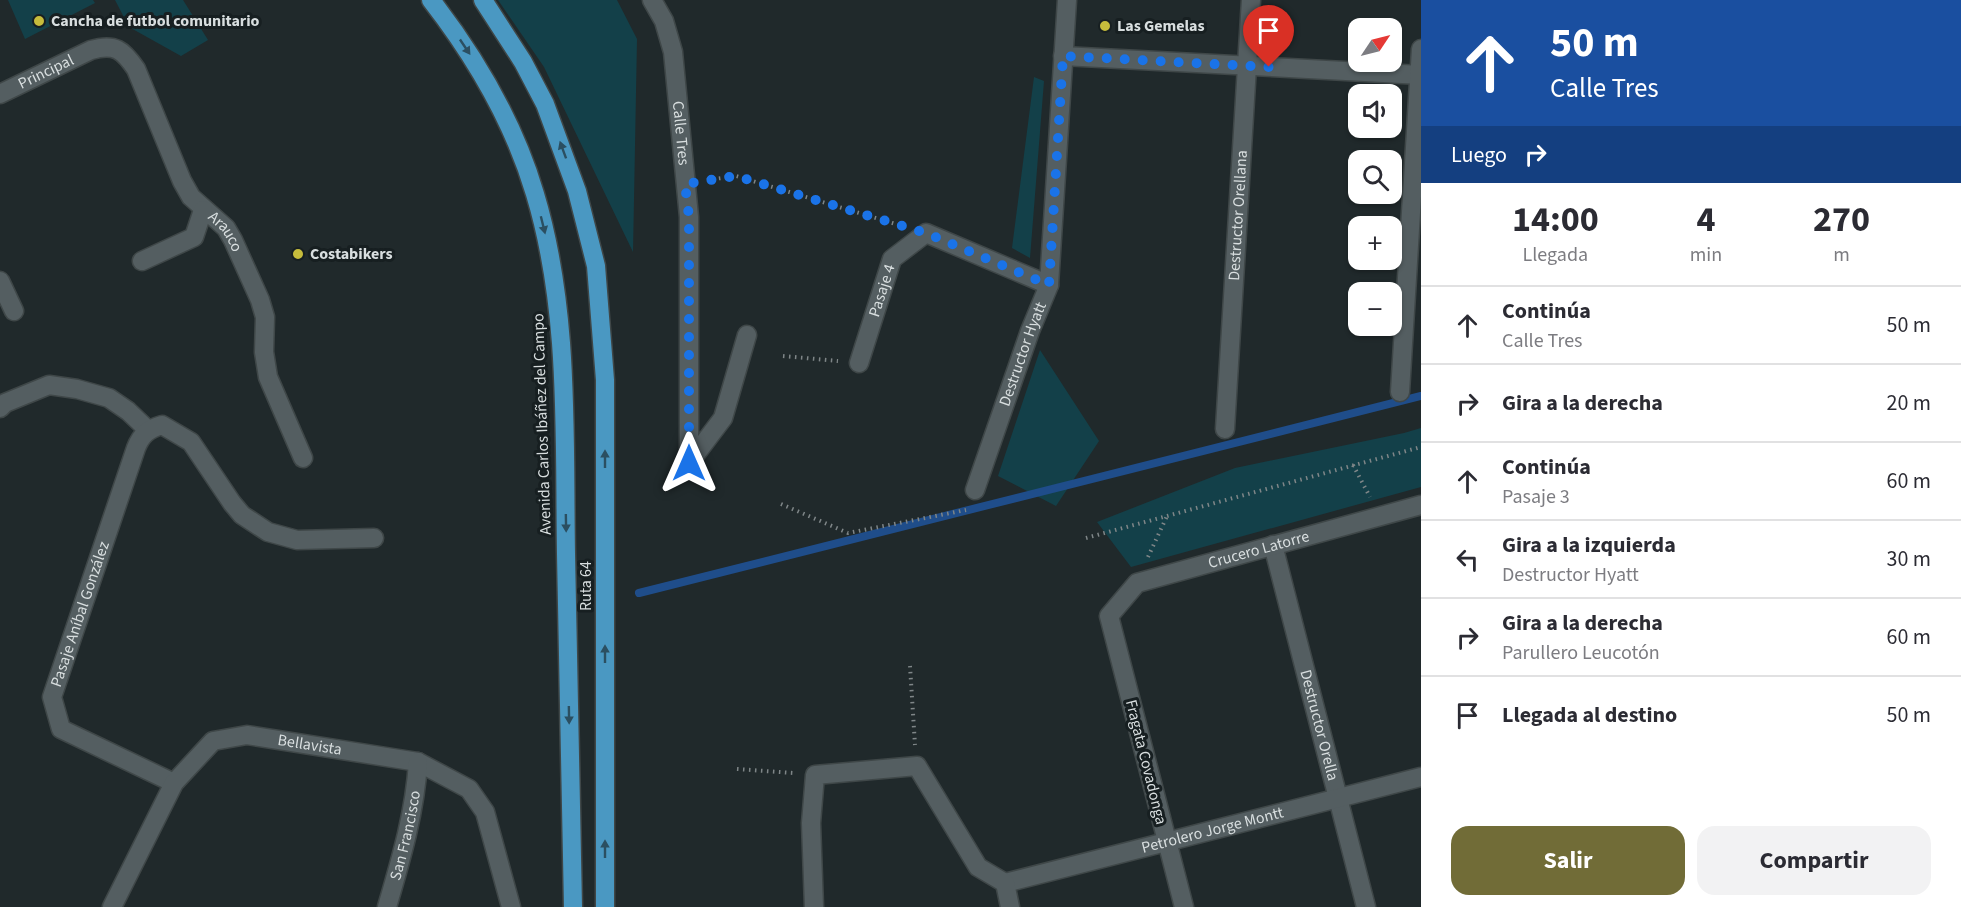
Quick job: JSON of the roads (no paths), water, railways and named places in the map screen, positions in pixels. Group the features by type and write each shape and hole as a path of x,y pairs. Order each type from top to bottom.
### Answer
{"highway":[{"name":"Avenida Carlos Ibáñez del Campo","path":"431,0 495,96 523,160 544,227 556,294 562,358 566,552"},
{"name":"Ruta 64","path":"483,0 524,62 545,104 577,191 596,266 605,380 605,907"},
{"name":"Ruta 64","path":"566,552 573,907"}],"street":[{"name":"Calle Tres","path":"652,0 664,21 673,52 689,217 689,463 723,418 747,335"},
{"name":"Destructor Hyatt","path":"975,490 1030,331 1049,285 1067,0"},
{"name":"Destructor Orellana","path":"1225,429 1251,0"},
{"name":"Arauco","path":"91,50 105,46 117,49 128,57 136,69 182,181 191,197 203,210 218,220 230,234 260,300 265,317 265,366 303,458"},
{"path":"1400,392 1421,49"},
{"name":"Principal","path":"0,94 91,50"},
{"path":"1063,56 1420,75"},
{"path":"142,261 194,237 203,210"},
{"name":"Pasaje 4","path":"860,363 892,259 926,233 1049,285"},
{"path":"0,281 14,311"},
{"path":"0,408 5,403 49,386 76,389 109,398 128,411 148,430 162,425 191,442 232,503 248,520 268,532 297,540 374,538"},
{"name":"Pasaje Aníbal González","path":"148,430 136,448 52,698 61,729 174,783"},
{"name":"Crucero Latorre","path":"1109,616 1137,583 1421,505"},
{"name":"Destructor Orella","path":"1273,545 1366,907"},
{"name":"Fragata Covadonga","path":"1109,616 1184,907"},
{"name":"Bellavista","path":"112,907 174,783 213,741 247,735 418,762 469,789 485,812 511,907"},
{"name":"San Francisco","path":"387,907 408,832 416,790 418,762"},
{"path":"814,907 811,824 815,775 917,766 978,867 1005,883 1010,907"},
{"name":"Petrolero Jorge Montt","path":"1005,883 1421,777"}],"waterway":[{"path":"639,593 1421,396"}],"place":[{"name":"Cancha de futbol comunitario","path":"39,21"},
{"name":"Las Gemelas","path":"1105,26"},
{"name":"Costabikers","path":"298,254"}]}
